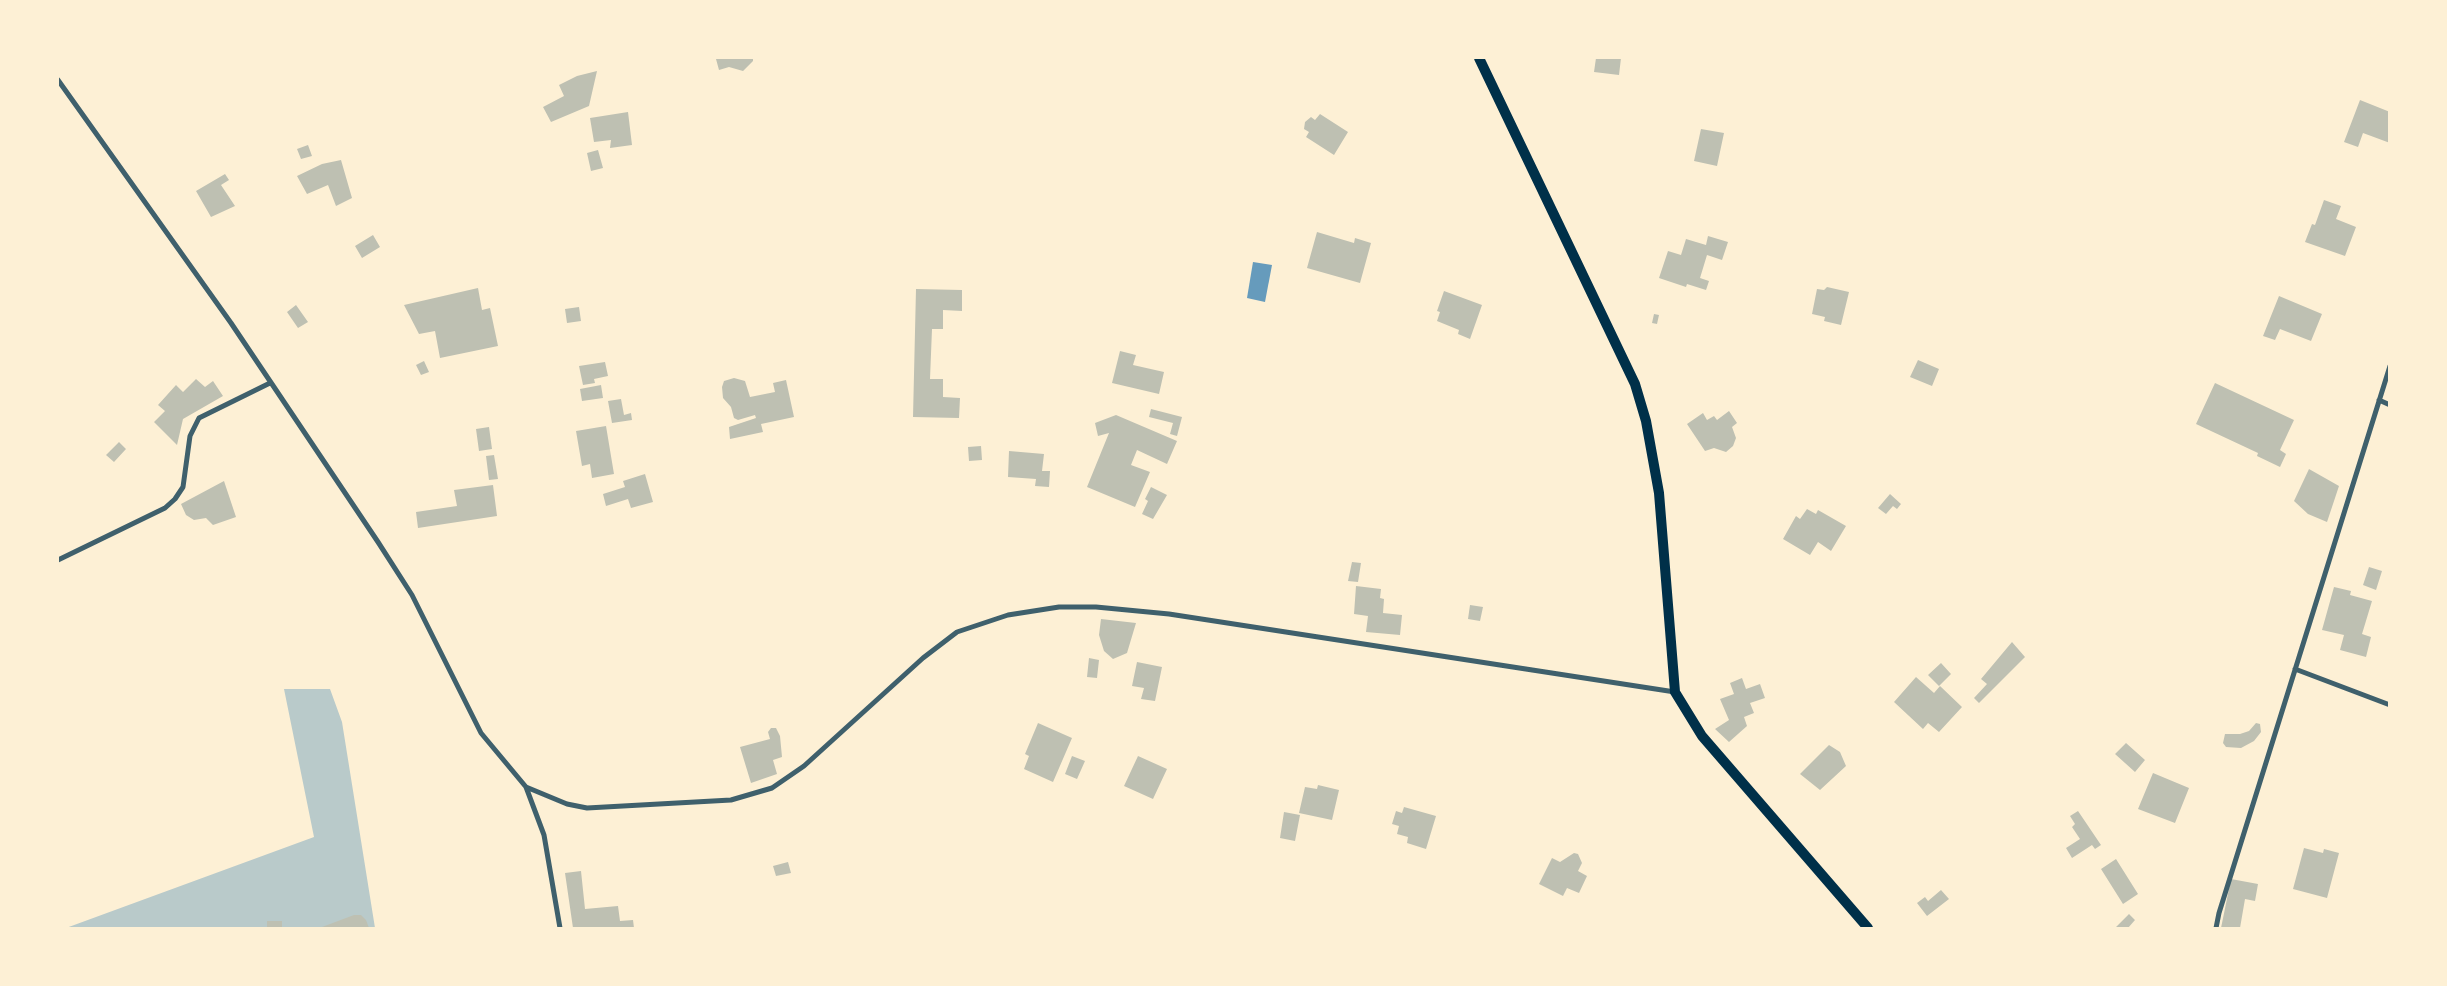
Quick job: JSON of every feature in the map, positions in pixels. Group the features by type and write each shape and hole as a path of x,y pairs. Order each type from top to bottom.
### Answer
{"main road":[{"path":"1479,58 1635,384 1646,422 1659,493 1675,692 1702,736 1868,928"}],"street":[{"path":"58,80 182,253 412,595 481,733 526,787 544,835 560,928"},
{"path":"2216,928 2219,913 2390,366"},
{"path":"58,560 165,508 176,499 183,486 190,436 199,418 270,383"},
{"path":"2379,400 2390,405"},
{"path":"526,787 567,804 587,808 731,800 772,788 804,766 923,658 957,632 1008,615 1059,607 1096,607 1169,614 1675,692"},
{"path":"2295,669 2390,705"}],"shaded area":[{"path":"284,689 330,689 342,722 375,928 66,928 314,837"}],"water":[{"path":"1253,262 1272,265 1265,302 1247,298"}],"building":[{"path":"753,58 753,61 743,71 729,67 719,70 716,59"},
{"path":"1596,58 1621,58 1619,75 1594,72"},
{"path":"597,71 589,106 551,122 543,107 564,96 559,85 577,76"},
{"path":"2360,100 2390,112 2390,143 2363,133 2358,147 2344,142"},
{"path":"628,112 632,145 610,148 611,140 594,142 590,118"},
{"path":"1320,114 1348,132 1334,155 1306,137 1309,132 1304,129 1305,122 1311,117 1315,120"},
{"path":"1701,129 1724,133 1717,166 1694,161"},
{"path":"308,145 312,156 301,159 297,149"},
{"path":"598,150 603,168 591,171 587,153"},
{"path":"341,160 352,198 336,206 328,185 307,194 297,176 322,164"},
{"path":"225,174 229,180 221,185 235,206 211,217 196,191"},
{"path":"2324,200 2341,206 2336,219 2356,227 2345,256 2305,242 2312,224 2315,225"},
{"path":"1317,232 1354,243 1355,238 1371,243 1360,283 1307,268"},
{"path":"373,235 380,247 362,258 355,246"},
{"path":"1708,236 1728,242 1722,260 1707,255 1700,278 1709,281 1706,290 1687,284 1686,287 1659,278 1668,251 1681,255 1686,239 1706,245"},
{"path":"1827,287 1849,292 1841,325 1824,321 1825,317 1812,314 1817,289 1824,290"},
{"path":"478,288 482,310 490,308 498,346 440,358 435,331 419,334 404,305"},
{"path":"916,289 962,290 962,311 943,310 943,329 932,329 930,379 943,379 943,397 960,398 959,418 913,417"},
{"path":"1444,291 1482,305 1470,339 1458,334 1459,330 1437,321 1440,312 1437,311"},
{"path":"2279,296 2322,314 2311,341 2280,329 2275,340 2263,336"},
{"path":"296,305 308,322 298,328 287,312"},
{"path":"579,307 581,321 567,323 565,309"},
{"path":"1654,314 1659,315 1657,324 1652,323"},
{"path":"1120,351 1136,355 1133,365 1164,372 1159,394 1112,383"},
{"path":"1918,360 1939,369 1932,386 1910,377"},
{"path":"424,361 429,372 421,375 416,365"},
{"path":"605,362 608,376 594,379 595,383 583,385 579,366"},
{"path":"734,378 745,381 750,397 775,392 773,383 786,380 794,417 761,424 763,432 730,439 729,427 756,418 755,415 738,420 734,418 731,407 723,398 722,387 724,381"},
{"path":"196,379 205,387 213,381 223,396 183,419 177,445 154,422 165,411 158,405 176,385 183,392"},
{"path":"2215,383 2294,420 2280,450 2286,454 2280,467 2257,456 2258,453 2196,424"},
{"path":"601,385 603,398 582,401 580,389"},
{"path":"621,399 624,415 631,413 632,420 612,423 608,401"},
{"path":"1151,409 1182,417 1177,436 1170,434 1173,423 1149,417"},
{"path":"1729,411 1737,423 1732,427 1736,438 1733,446 1726,452 1714,448 1705,451 1687,424 1703,413 1707,420 1714,416 1717,420"},
{"path":"1116,415 1177,441 1167,464 1137,450 1131,465 1150,472 1135,507 1087,487 1109,433 1098,436 1095,423"},
{"path":"606,426 614,474 592,478 590,464 582,466 576,431"},
{"path":"489,427 492,449 479,451 476,429"},
{"path":"119,442 126,449 114,462 106,455"},
{"path":"981,446 982,460 969,461 968,447"},
{"path":"1009,451 1044,454 1042,471 1050,471 1049,487 1035,486 1036,479 1008,477"},
{"path":"494,455 498,479 489,480 486,456"},
{"path":"2309,469 2339,486 2327,522 2308,514 2294,501"},
{"path":"645,474 653,502 631,508 628,499 606,506 603,494 625,487 623,481"},
{"path":"224,481 236,517 213,525 206,518 194,520 186,515 181,504"},
{"path":"493,485 497,516 418,528 416,512 457,506 454,490"},
{"path":"1151,487 1167,495 1153,519 1142,514 1148,501 1145,499"},
{"path":"1890,494 1901,504 1897,509 1893,506 1886,514 1878,508"},
{"path":"1807,509 1816,514 1818,510 1846,526 1831,551 1818,542 1810,555 1783,539 1796,516 1800,519"},
{"path":"1352,562 1361,563 1358,582 1348,581"},
{"path":"2369,567 2382,571 2376,590 2363,585"},
{"path":"1356,586 1381,589 1380,598 1384,599 1383,613 1402,615 1400,635 1366,632 1368,616 1354,614"},
{"path":"2334,587 2351,591 2350,595 2372,601 2362,634 2371,637 2366,657 2340,650 2344,635 2322,630"},
{"path":"1470,605 1483,607 1480,621 1468,619"},
{"path":"1101,619 1136,623 1127,653 1113,659 1104,651 1099,635"},
{"path":"2012,642 2025,657 1979,703 1974,698 1987,684 1981,679"},
{"path":"1089,658 1099,660 1097,678 1087,677"},
{"path":"1137,662 1162,667 1155,701 1141,699 1144,688 1132,686"},
{"path":"1941,663 1951,674 1939,686 1928,675"},
{"path":"1916,677 1934,693 1940,686 1962,707 1939,732 1928,723 1923,729 1894,702"},
{"path":"1742,678 1746,689 1760,684 1765,698 1750,703 1754,713 1744,717 1747,726 1729,742 1715,729 1729,720 1720,699 1734,694 1730,683"},
{"path":"1038,723 1072,738 1053,782 1024,769 1029,756 1025,754"},
{"path":"2256,723 2260,724 2261,732 2254,741 2241,748 2226,747 2223,743 2225,734 2240,734 2249,731"},
{"path":"771,728 776,728 780,736 782,757 773,760 777,774 751,783 740,747 770,739 768,732"},
{"path":"2126,743 2145,760 2135,772 2115,754"},
{"path":"1829,745 1840,752 1846,766 1820,790 1800,774"},
{"path":"1072,756 1085,761 1077,779 1065,774"},
{"path":"1138,756 1167,769 1153,799 1124,786"},
{"path":"2153,773 2189,788 2175,823 2138,809"},
{"path":"1318,785 1339,790 1332,820 1299,813 1305,787 1317,789"},
{"path":"1404,807 1436,816 1426,849 1407,843 1408,837 1397,834 1399,826 1392,824 1396,811 1402,813"},
{"path":"2078,811 2101,845 2095,849 2092,845 2072,858 2066,848 2080,839 2072,827 2075,824 2070,816"},
{"path":"1284,812 1300,815 1295,841 1280,838"},
{"path":"2304,848 2323,853 2324,849 2339,853 2327,898 2293,889"},
{"path":"1574,853 1578,854 1582,863 1578,871 1587,876 1579,893 1567,888 1563,896 1539,884 1552,858 1560,862"},
{"path":"2116,859 2138,894 2123,904 2101,869"},
{"path":"788,862 791,873 776,876 773,866"},
{"path":"581,871 585,909 618,906 620,921 633,920 634,928 573,928 565,873"},
{"path":"2231,879 2258,884 2255,901 2245,899 2240,928 2221,928"},
{"path":"1941,890 1949,899 1927,916 1917,903 1925,897 1928,901"},
{"path":"2129,914 2135,920 2128,928 2115,928"},
{"path":"354,915 361,915 366,920 369,928 322,927"},
{"path":"267,921 282,921 282,928 267,928"}]}
